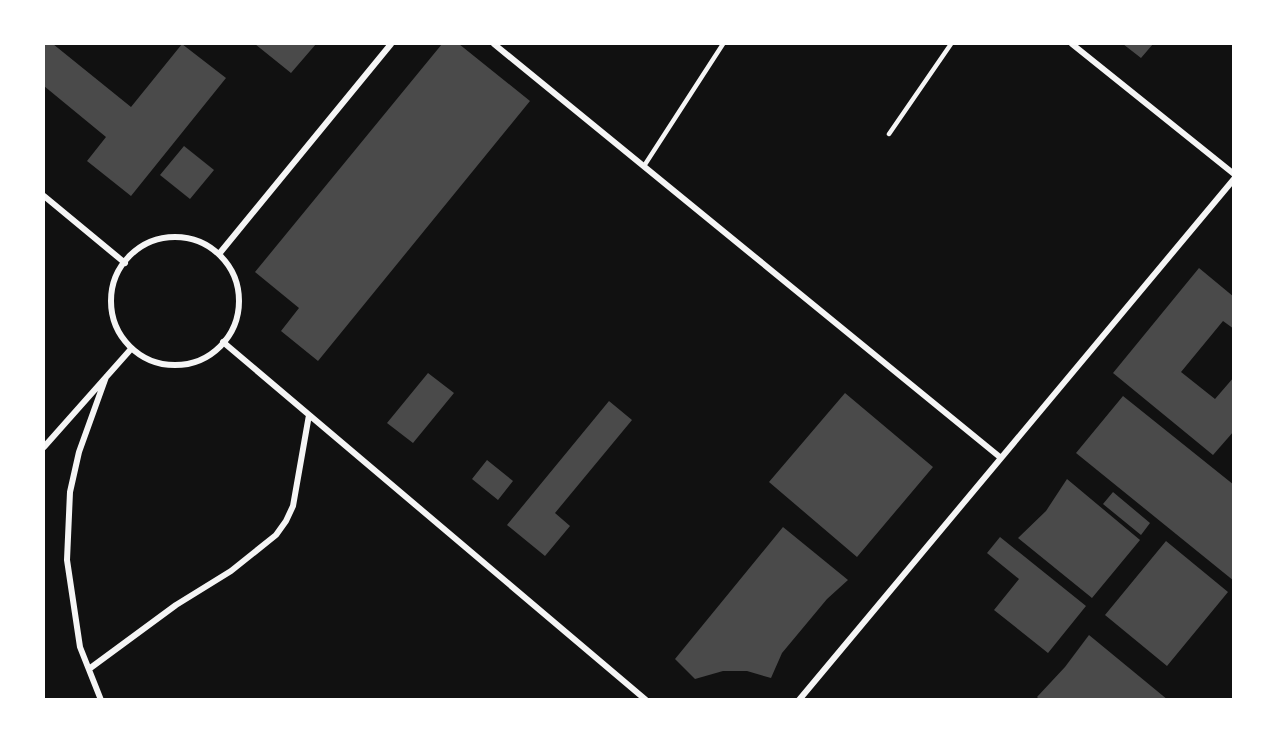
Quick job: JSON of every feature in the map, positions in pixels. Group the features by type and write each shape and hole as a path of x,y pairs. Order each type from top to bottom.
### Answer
{"street":[{"path":"219,254 391,44"},
{"path":"494,44 1001,458"},
{"path":"1072,44 1233,174"},
{"path":"799,699 1233,180"},
{"path":"44,196 125,263"},
{"path":"173,237 200,242 219,254 234,277 239,302 235,326 219,349 200,361 173,366 150,362 130,349 115,326 110,300 115,277 125,263 132,253 150,242 173,237"},
{"path":"223,342 646,699"},
{"path":"44,447 130,349"},
{"path":"102,699 80,647 68,560 70,492 79,452 106,377"},
{"path":"89,669 176,605 231,571 276,535 293,506 309,415"}],"lane":[{"path":"645,166 723,44"},
{"path":"889,134 951,44"}],"building":[{"path":"44,44 53,44 131,107 182,44 226,78 131,196 87,161 106,137 44,86"},
{"path":"255,44 316,44 291,73"},
{"path":"442,44 459,44 530,101 318,361 281,331 299,308 255,272"},
{"path":"1123,44 1153,44 1141,58"},
{"path":"184,146 214,170 190,199 160,175"},
{"path":"1199,268 1234,297 1234,329 1223,321 1181,372 1215,399 1234,377 1234,431 1213,455 1113,373"},
{"path":"428,373 454,393 413,443 387,423"},
{"path":"845,393 933,467 857,557 769,482"},
{"path":"1123,396 1234,485 1234,581 1076,453"},
{"path":"609,401 632,420 555,513 570,526 545,556 507,525"},
{"path":"487,460 513,481 498,500 472,479"},
{"path":"1067,479 1140,540 1092,598 1018,538 1046,511"},
{"path":"1113,492 1150,523 1141,535 1103,504"},
{"path":"783,527 848,580 827,599 782,653 771,678 747,671 723,671 695,679 675,659"},
{"path":"1000,537 1086,606 1048,653 994,610 1019,579 987,553"},
{"path":"1166,541 1228,592 1167,666 1105,615"},
{"path":"1089,635 1168,700 1040,700 1037,697 1065,667"}]}
